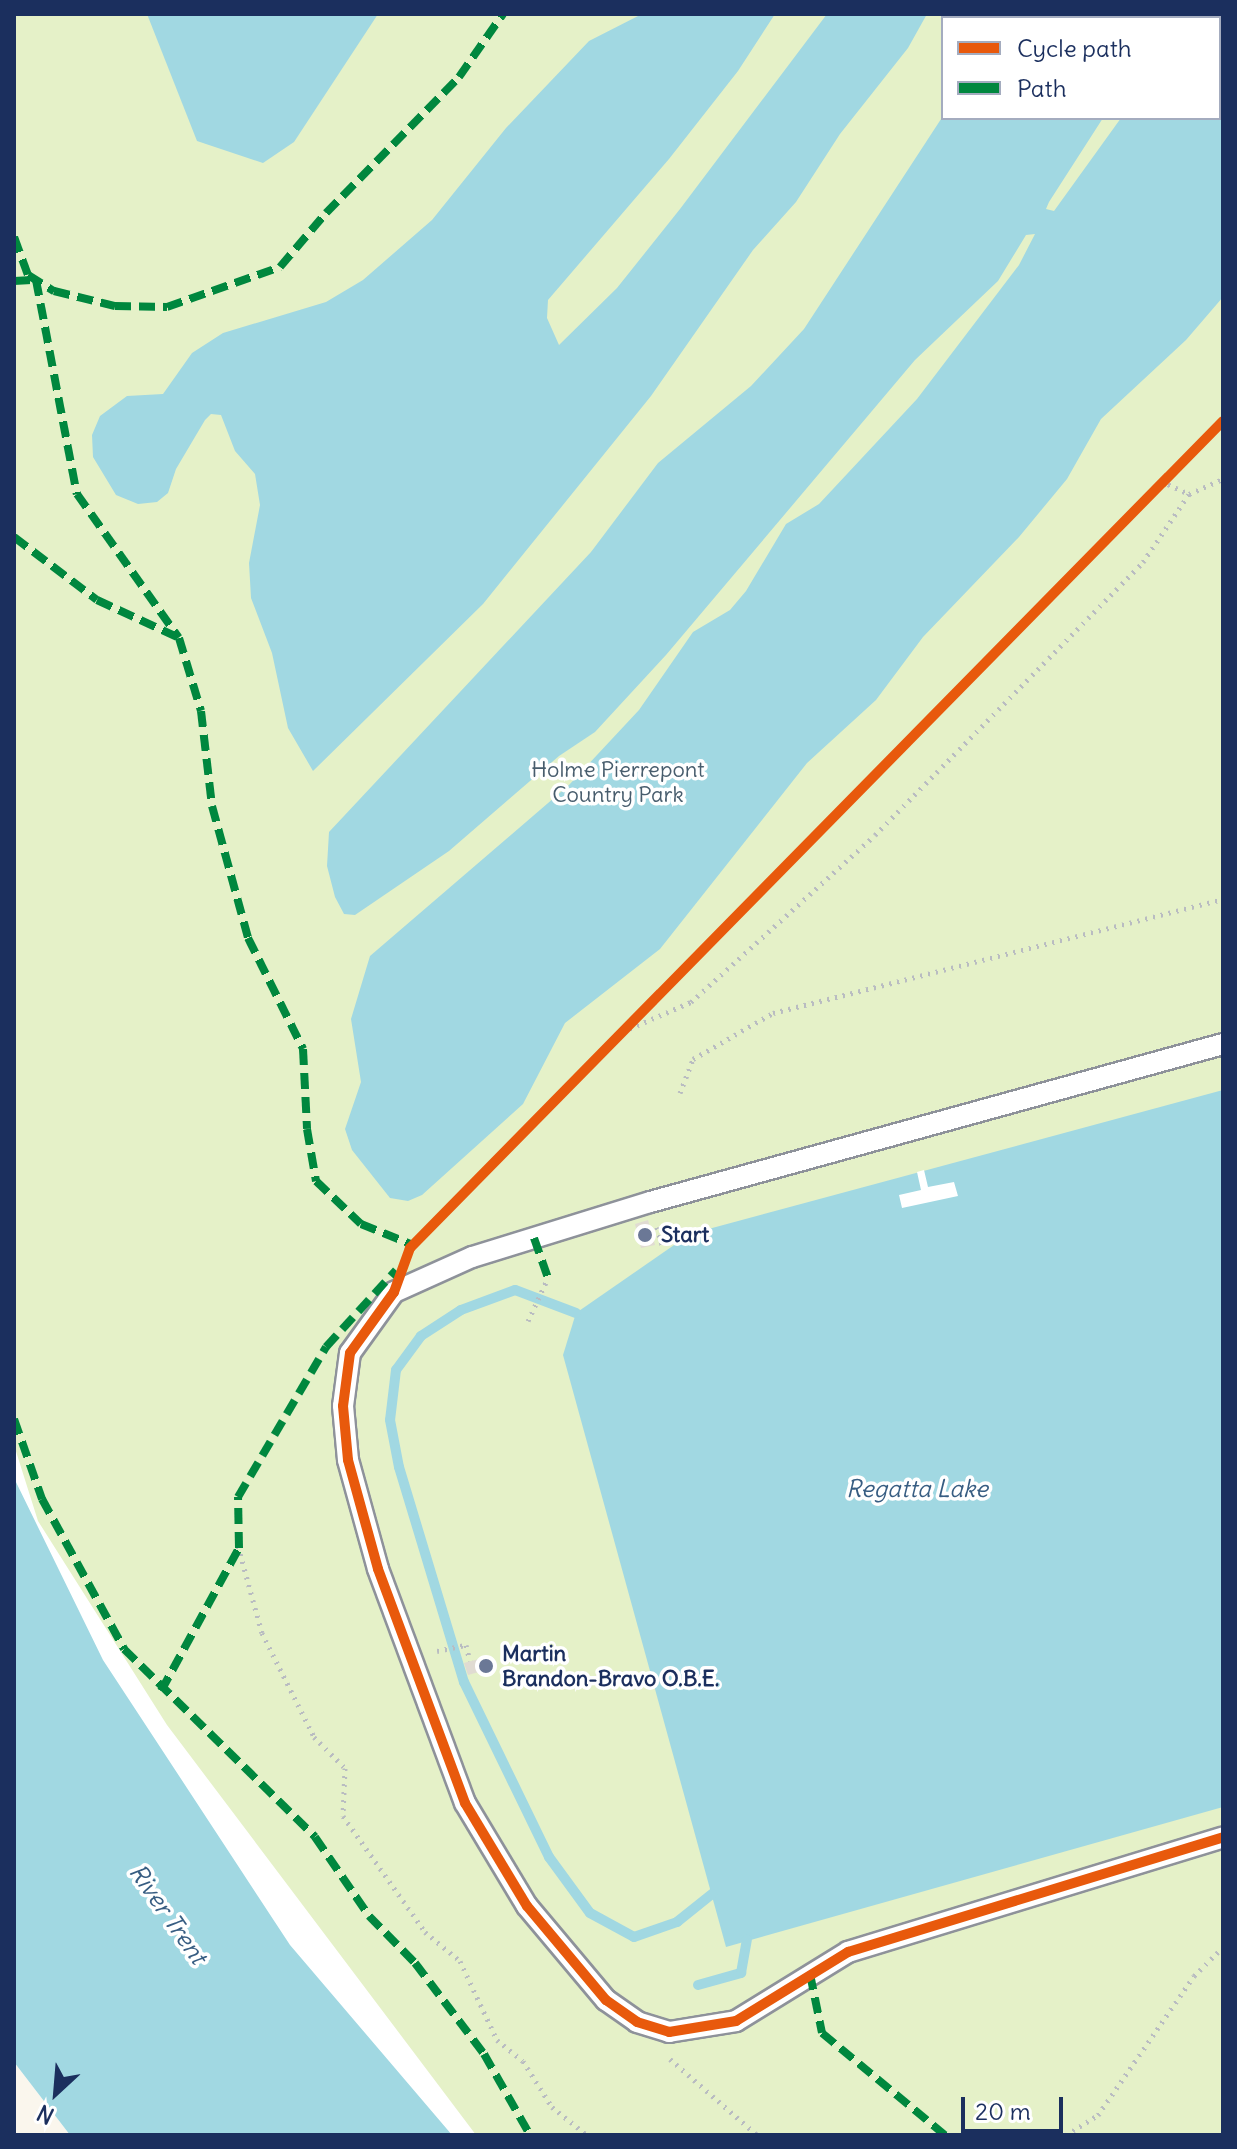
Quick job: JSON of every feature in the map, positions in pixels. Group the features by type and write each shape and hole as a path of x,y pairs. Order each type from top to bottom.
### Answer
{"lane":[{"path":"1223,1044 650,1202 472,1257 394,1292 350,1353 343,1406 348,1460 383,1584 465,1803 527,1906 606,2000 637,2022 669,2032 736,2021 848,1952 1223,1837"}],"path":[{"path":"615,1035 691,1002 875,835 1143,562 1189,494 1223,479"},
{"path":"1161,481 1189,494"},
{"path":"680,1093 693,1059 773,1013 1223,899"},
{"path":"528,1321 548,1278"},
{"path":"238,1546 262,1633 314,1737 345,1768 343,1816 425,1932 460,1961 497,2040 523,2061 552,2107 587,2135"},
{"path":"441,1650 466,1645 470,1661"},
{"path":"1066,2135 1098,2115 1194,1976 1223,1947"},
{"path":"637,2022 676,2066 757,2135"}],"shaded area":[{"path":"14,2062 70,2135 14,2135"}],"green space":[{"name":"Holme Pierrepont Country Park","path":"14,14 1223,14 1223,2135 476,2135 167,1725 38,1521 14,1445"}],"water":[{"path":"147,14 378,14 294,142 263,163 197,141"},
{"path":"642,14 775,14 738,71 669,159 548,300 547,318 559,345 617,288 827,14 927,14 908,48 840,134 796,202 753,250 651,396 483,604 313,771 288,728 272,653 251,598 249,563 260,505 255,474 235,451 221,415 211,414 205,420 176,469 168,493 157,502 138,504 116,495 93,457 92,435 100,416 127,396 163,394 192,353 223,333 326,302 363,280 432,220 506,128 589,41"},
{"path":"1012,14 1182,14 1096,16 1010,16"},
{"path":"1223,14 1223,297 1186,340 1101,419 1067,479 1019,537 923,637 876,700 807,763 660,949 565,1023 523,1104 422,1195 408,1201 390,1198 352,1150 345,1129 361,1082 351,1019 370,956 569,785 639,710 693,632 730,610 746,591 786,524 819,504 917,399 1019,265 1035,234 1026,235 998,281 915,360 666,655 595,732 559,756 449,851 355,915 344,914 335,897 327,866 329,832 591,552 658,463 751,386 804,329 941,119 1102,120 1049,202 1046,209 1054,211 1120,120 1221,120 1221,16 1194,16"},
{"name":"Regatta Lake","path":"1223,1090 1223,1807 726,1947 563,1355 576,1313 690,1234"},
{"name":"River Trent","path":"14,1478 103,1660 290,1945 452,2135 70,2135 14,2062"}],"pier":[{"path":"924,1170 928,1187 954,1182 958,1196 902,1208 899,1195 921,1190 917,1172"}],"building":[{"name":"Start","path":"648,1220 655,1245 641,1248 635,1224"},
{"path":"479,1659 482,1671 468,1675 464,1663"}],"waterway":[{"path":"576,1313 515,1290 461,1310 421,1336 396,1370 390,1420 399,1467 464,1682 549,1857 590,1913 634,1937 677,1922 712,1894"},
{"path":"698,1985 741,1973 747,1940"}],"marked path":[{"path":"14,237 28,275 54,291 115,306 167,307 280,267 326,213 459,77 503,14"},
{"path":"14,281 36,280 77,494 179,638 201,711 212,806 248,938 303,1049 307,1129 316,1181 361,1224 413,1245"},
{"path":"14,537 97,600 177,637"},
{"path":"534,1238 548,1278"},
{"path":"161,1691 239,1548 238,1497 326,1347 396,1270"},
{"path":"14,1419 42,1499 124,1649 315,1837 369,1916 415,1963 484,2054 530,2135"},
{"path":"810,1974 822,2033 945,2135"}],"cycle path":[{"path":"1223,421 410,1248 394,1292 350,1353 343,1406 348,1460 378,1569 465,1803 527,1906 606,2000 637,2022 669,2032 736,2021 848,1952 1223,1837"}],"place":[{"name":"Start","path":"645,1235"},
{"name":"Martin Brandon-Bravo O.B.E.","path":"486,1666"}]}
